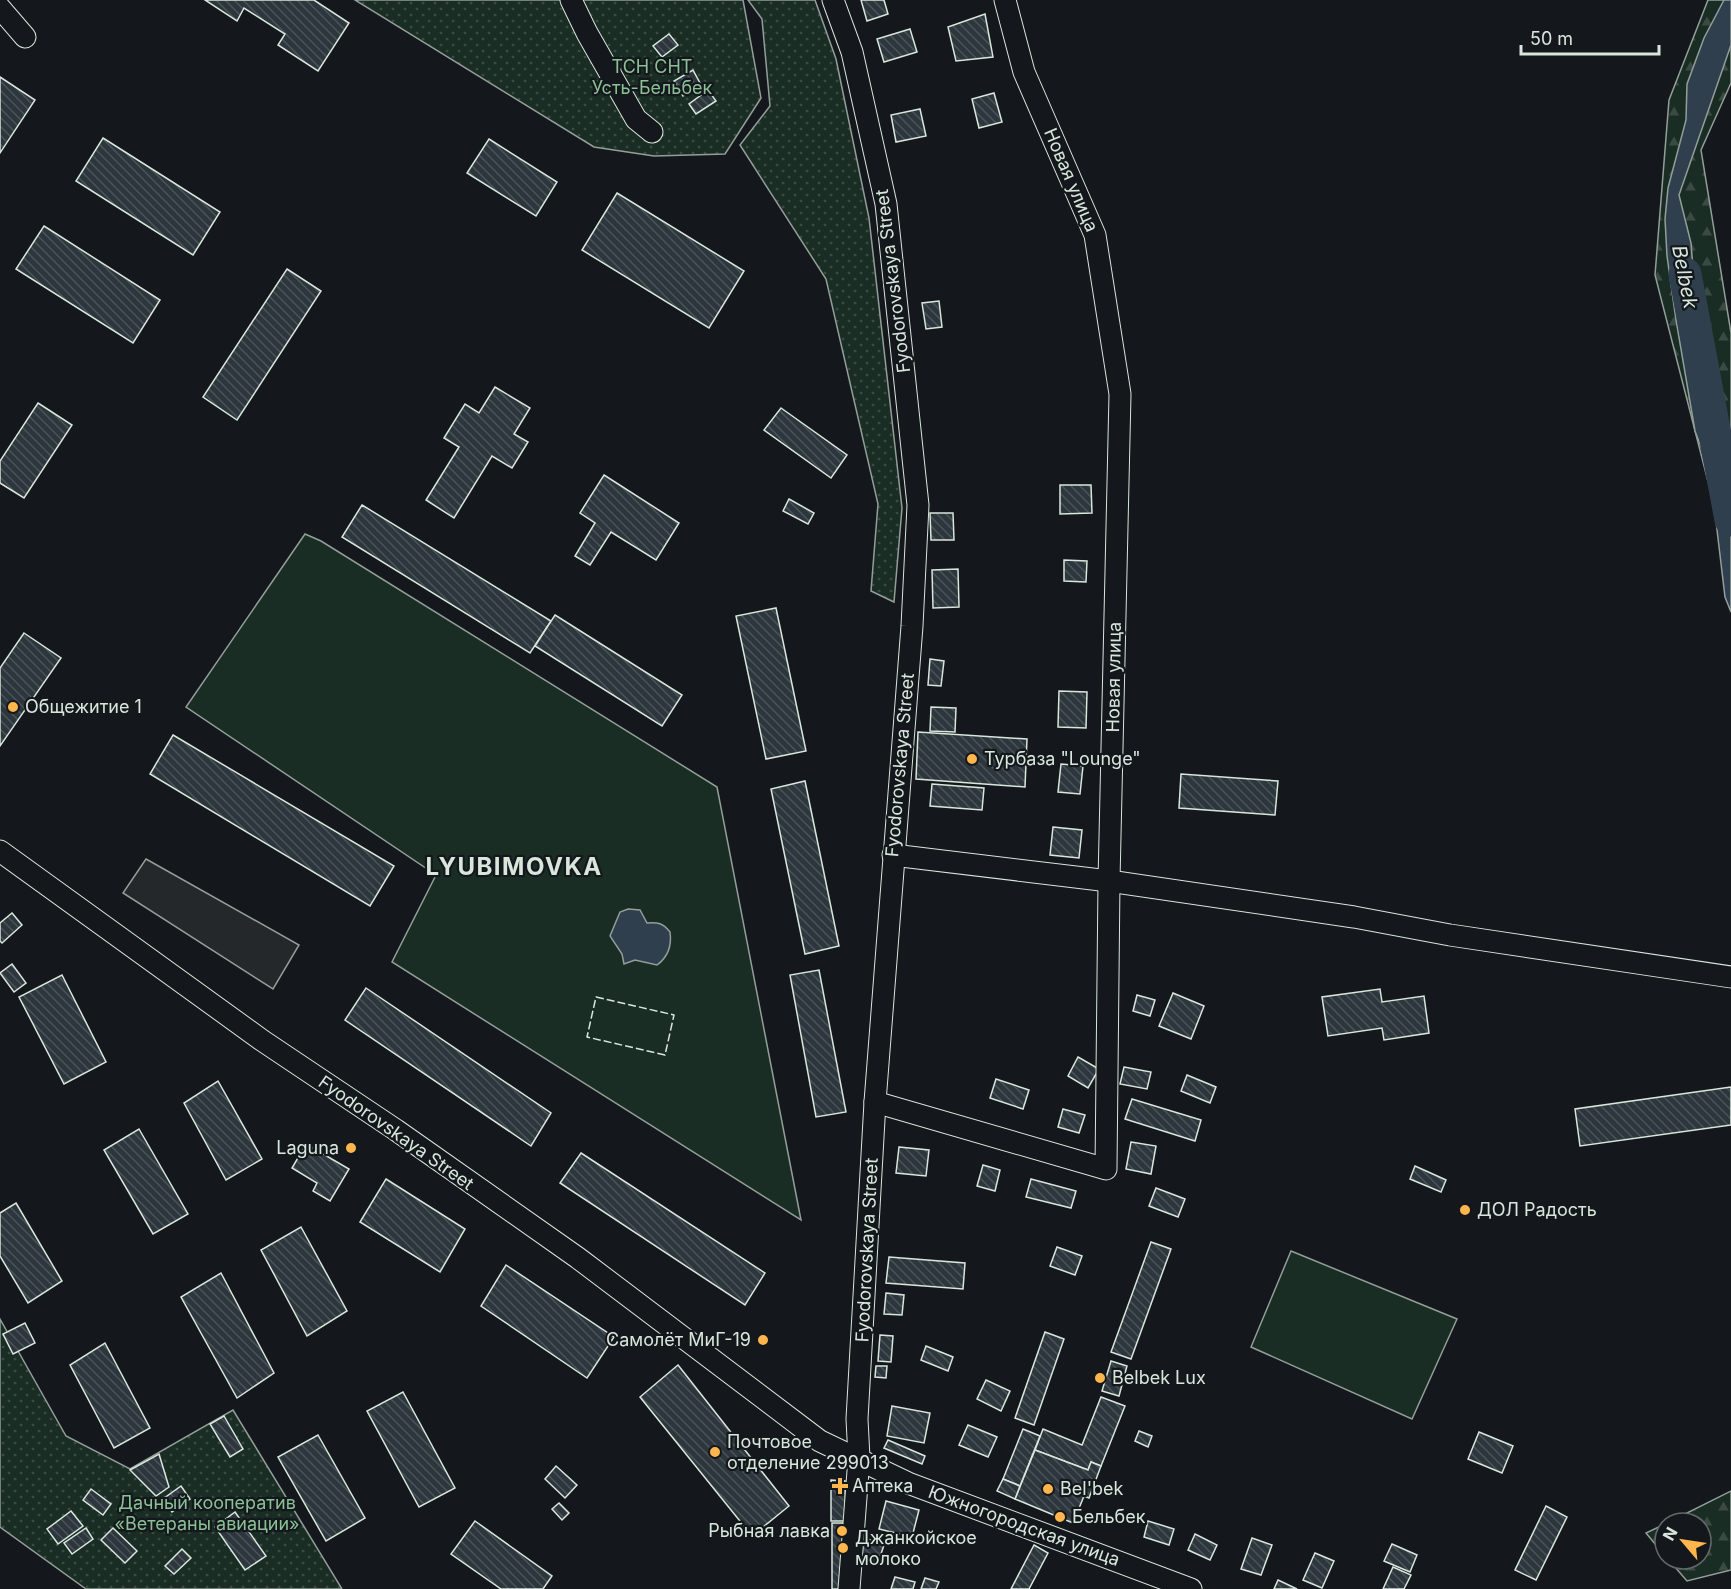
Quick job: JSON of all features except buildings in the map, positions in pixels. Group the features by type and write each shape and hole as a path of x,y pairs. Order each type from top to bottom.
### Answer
{"street":[{"path":"571,0 586,33 636,119 652,132"},
{"name":"Fyodorovskaya Street","path":"0,851 262,1041 396,1130 578,1258 820,1441 859,1458 857,1419 875,1102 912,626 918,506 886,204 852,52 833,0"},
{"name":"Новая улица","path":"875,1102 1106,1169 1109,881 1120,394 1095,235 1024,72 1005,0"},
{"path":"0,8 25,37"},
{"path":"893,855 1109,881 1731,977"},
{"path":"849,1589 859,1458"},
{"name":"Южногородская улица","path":"859,1458 908,1483 1191,1589"}],"green space":[{"name":"ТСН СНТ Усть-Бельбек","path":"355,0 743,0 761,98 725,154 654,156 594,147"},
{"path":"748,0 815,0 836,59 869,218 902,508 894,602 871,591 878,504 826,279 740,145 770,106 762,19"},
{"path":"1708,0 1731,0 1731,83 1701,150 1731,333 1731,571 1655,275 1669,100"},
{"path":"305,534 321,541 717,787 801,1220 392,962 436,875 186,707"},
{"path":"1291,1251 1457,1319 1412,1419 1251,1347"},
{"name":"Дачный кооператив «Ветераны авиации»","path":"0,1319 66,1436 130,1469 233,1410 342,1589 86,1589 0,1527"},
{"path":"1731,1491 1731,1570 1687,1581 1678,1571 1713,1571 1713,1511 1691,1511"},
{"path":"1653,1530 1653,1541 1646,1533"}],"shaded area":[{"path":"146,859 299,945 273,989 123,893"}],"water":[{"path":"1724,0 1731,0 1731,45 1679,195 1691,243 1696,306 1693,316 1731,520 1731,612 1725,597 1710,471 1695,431 1676,320 1667,256 1665,219 1668,188 1686,120 1687,84 1704,38"},
{"path":"628,909 640,910 647,923 660,924 670,932 668,951 657,965 635,960 624,964 622,954 610,936 620,912"}],"waterway":[{"name":"Belbek","path":"1685,274 1731,520"}],"fence":[{"path":"596,997 674,1015 665,1055 587,1037 596,997"}],"place":[{"name":"Общежитие 1","path":"13,707"},
{"name":"Турбаза \"Lounge\"","path":"972,759"},
{"name":"Laguna","path":"351,1148"},
{"name":"ДОЛ Радость","path":"1465,1210"},
{"name":"Самолёт МиГ-19","path":"763,1340"},
{"name":"Belbek Lux","path":"1100,1378"},
{"name":"Почтовое отделение 299013","path":"715,1452"},
{"name":"Аптека","path":"840,1486"},
{"name":"Bel'bek","path":"1048,1489"},
{"name":"Бельбек","path":"1060,1517"},
{"name":"Рыбная лавка","path":"842,1531"},
{"name":"Джанкойское молоко","path":"843,1548"}],"district":[{"name":"LYUBIMOVKA","path":"514,867"}]}
